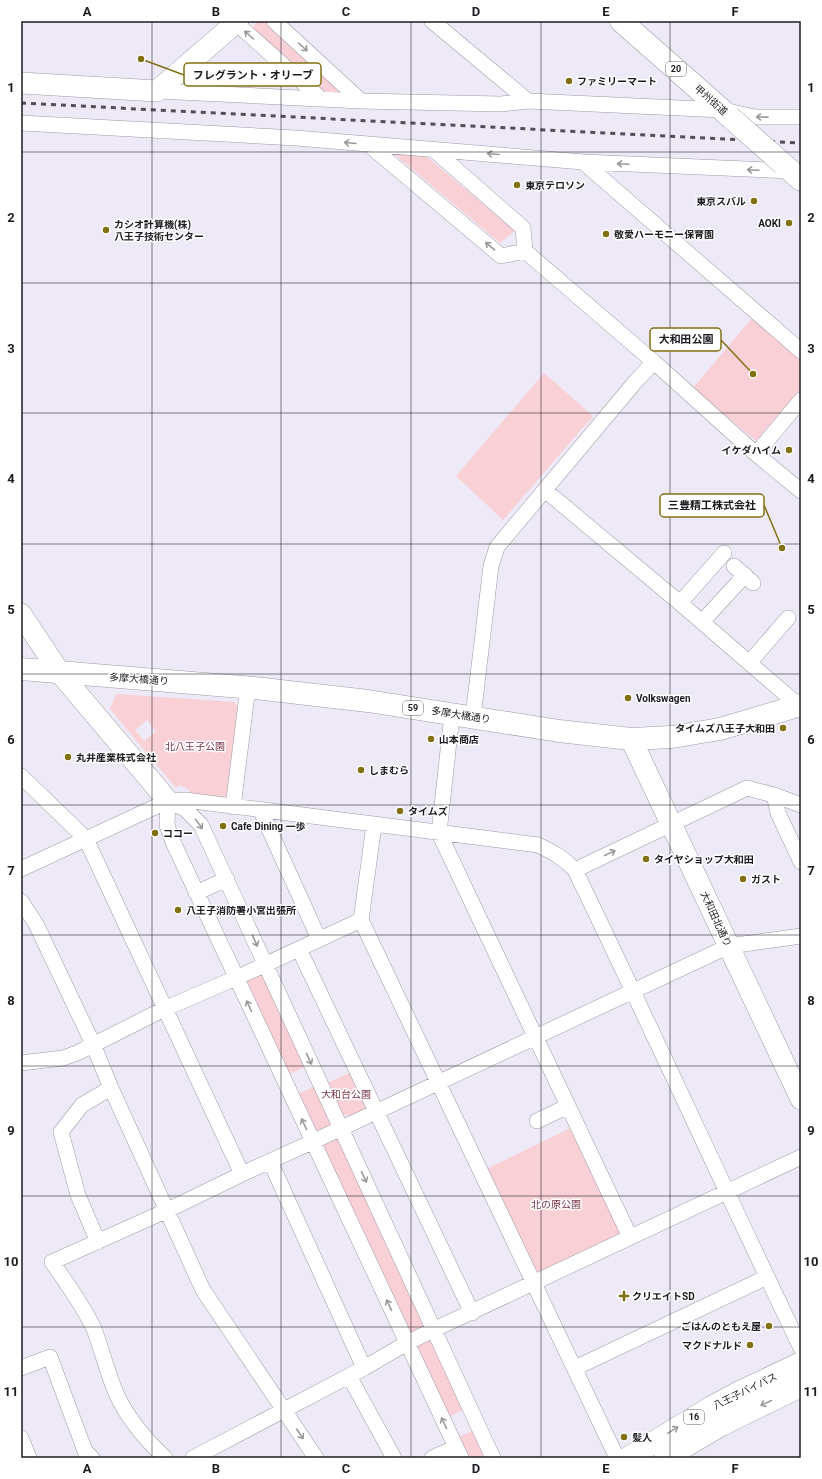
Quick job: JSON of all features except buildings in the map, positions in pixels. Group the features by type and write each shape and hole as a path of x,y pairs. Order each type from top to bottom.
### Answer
{"main road":[{"name":"甲州街道","path":"621,21 794,172"},
{"name":"多摩大橋通り","path":"21,670 248,687 368,701 594,736 631,739 672,737 720,729 800,705"},
{"name":"八王子バイパス","path":"628,1458 725,1400 801,1363"},
{"name":"八王子バイパス","path":"664,1458 734,1418 801,1386"}],"street":[{"path":"274,21 361,101"},
{"path":"432,21 528,101"},
{"path":"157,91 237,22 320,98"},
{"path":"21,83 361,101 502,104 528,101 755,116 801,117"},
{"path":"21,123 296,138 583,162 794,172"},
{"path":"369,145 501,256 525,252"},
{"path":"433,149 523,228 525,252 654,362 756,454 801,491"},
{"path":"583,162 801,350"},
{"path":"473,717 492,566 497,547 654,362"},
{"path":"756,454 801,400"},
{"path":"546,491 800,705"},
{"path":"680,603 724,553"},
{"path":"702,622 744,575"},
{"path":"21,614 60,672 168,801 185,809 201,825 433,1330 494,1458"},
{"path":"750,662 788,618"},
{"path":"233,807 248,687"},
{"path":"452,714 439,833 630,1238"},
{"name":"大和田北通り","path":"631,739 801,1099"},
{"path":"21,776 86,839 242,1174"},
{"path":"575,870 747,788 774,795 801,806"},
{"path":"774,795 778,813 801,862"},
{"path":"21,869 168,801 185,800 538,845 557,853 575,870 634,991 801,1348"},
{"path":"168,801 167,825 173,842 458,1453 432,1458"},
{"path":"260,809 319,939"},
{"path":"374,825 361,920 617,1458"},
{"path":"196,893 227,879"},
{"path":"21,901 36,924 93,1044 111,1088 168,1210 203,1290 316,1458"},
{"path":"21,1063 63,1058 164,1009 236,978 361,920"},
{"path":"165,1458 144,1439 116,1394 94,1329 82,1306 52,1262 168,1210 728,946 801,936"},
{"path":"298,949 472,1313"},
{"path":"98,1242 78,1195 61,1132 82,1105 111,1088"},
{"path":"537,1121 568,1106"},
{"path":"193,1458 433,1330 472,1313 801,1157"},
{"path":"270,1161 364,1368"},
{"path":"574,1368 767,1277"},
{"path":"21,1368 50,1357 85,1451 92,1458"},
{"path":"349,1376 394,1458"},
{"path":"21,1438 28,1458"}],"green space":[{"path":"258,21 268,21 349,94 319,93 250,31"},
{"path":"393,153 426,156 515,231 500,243"},
{"path":"752,318 801,360 801,388 756,441 693,388"},
{"path":"544,373 593,416 503,520 456,476"},
{"name":"北八王子公園","path":"116,694 234,702 240,709 229,794 225,800 189,795 190,790 180,785 176,788 110,709","holes":["147,720 156,731 144,741 135,730"]},
{"path":"257,972 266,975 489,1458 465,1458 246,984 249,977","holes":["307,1066 316,1086 298,1094 289,1074","466,1409 474,1430 457,1438 448,1417"]},
{"name":"大和台公園","path":"352,1072 366,1103 365,1109 349,1116 338,1113 325,1084"},
{"name":"北の原公園","path":"577,1125 630,1237 534,1283 482,1171"}],"railway":[{"path":"21,103 801,143"}],"place":[{"name":"フレグラント・オリーブ","path":"141,59"},
{"name":"ファミリーマート","path":"569,81"},
{"name":"東京テロソン","path":"517,185"},
{"name":"東京スバル","path":"754,201"},
{"name":"AOKI","path":"789,223"},
{"name":"カシオ計算機(株) 八王子技術センター","path":"106,230"},
{"name":"敬愛ハーモニー保育園","path":"606,234"},
{"name":"大和田公園","path":"753,374"},
{"name":"イケダハイム","path":"789,450"},
{"name":"三豊精工株式会社","path":"782,548"},
{"name":"Volkswagen","path":"628,698"},
{"name":"タイムズ八王子大和田","path":"783,728"},
{"name":"山本商店","path":"431,739"},
{"name":"丸井産業株式会社","path":"68,757"},
{"name":"しまむら","path":"361,770"},
{"name":"タイムズ","path":"400,811"},
{"name":"Cafe Dining 一歩","path":"223,826"},
{"name":"ココー","path":"155,833"},
{"name":"タイヤショップ大和田","path":"646,859"},
{"name":"ガスト","path":"743,879"},
{"name":"八王子消防署小宮出張所","path":"178,910"},
{"name":"クリエイトSD","path":"624,1296"},
{"name":"ごはんのともえ屋","path":"769,1326"},
{"name":"マクドナルド","path":"750,1345"},
{"name":"髪人","path":"624,1437"}]}
